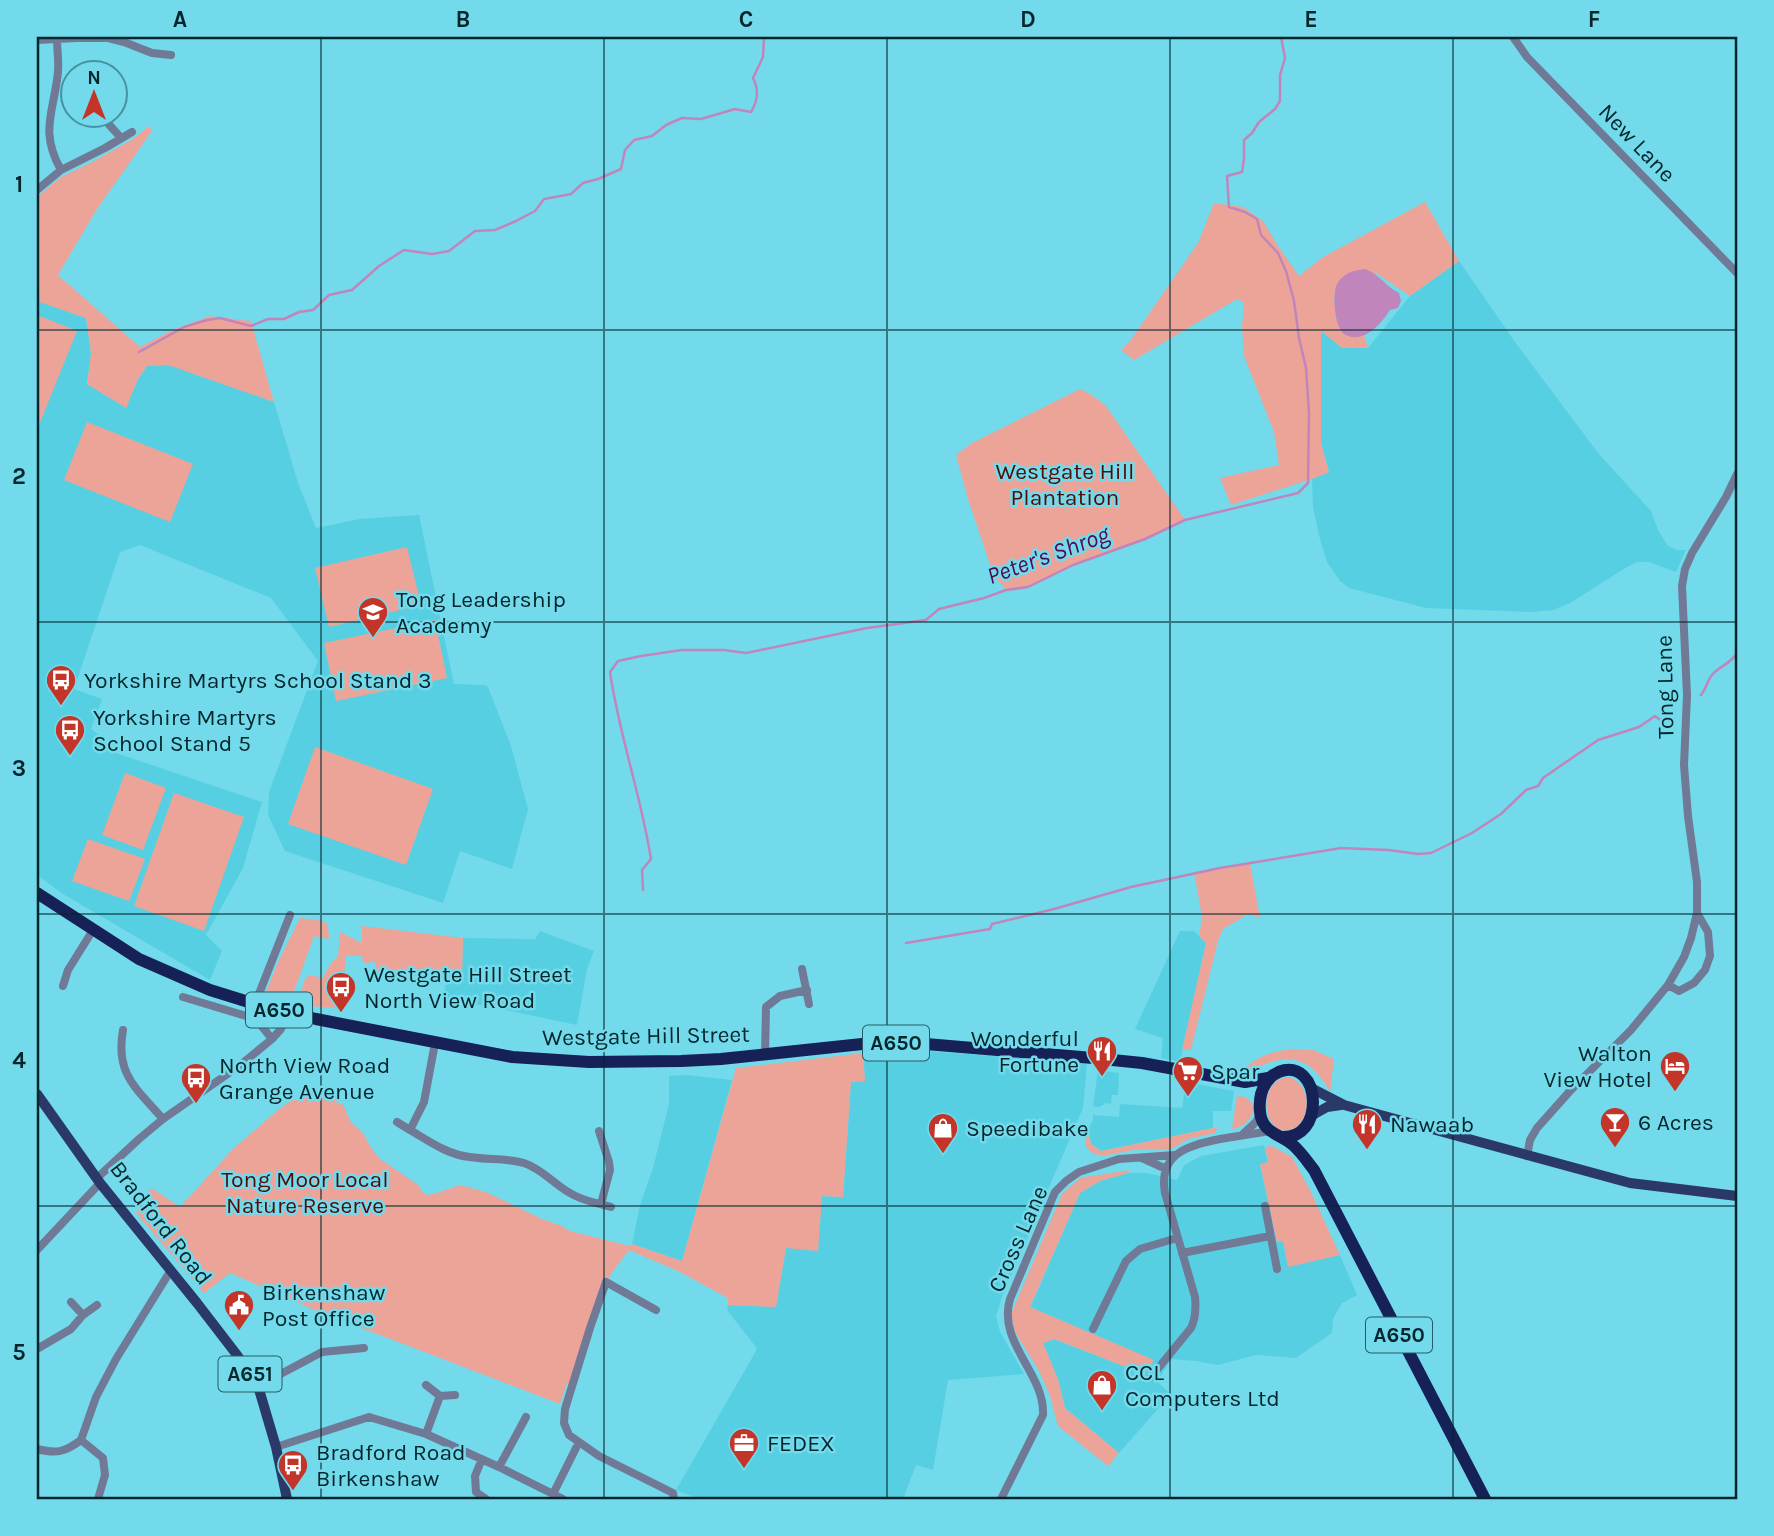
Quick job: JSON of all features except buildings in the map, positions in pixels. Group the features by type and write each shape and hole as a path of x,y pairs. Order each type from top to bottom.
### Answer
{"highway":[{"name":"Westgate Hill Street","path":"37,893 139,959 210,990 288,1012 512,1057 589,1062 681,1061 862,1044 914,1043 1130,1062 1245,1082 1268,1078"},
{"name":"A650","path":"1268,1078 1282,1070 1290,1070 1303,1075 1311,1088 1313,1099 1308,1150 1314,1170"},
{"path":"1260,1110 1268,1078"},
{"path":"1245,1082 1270,1132"},
{"path":"1282,1137 1296,1136 1309,1122"},
{"name":"A650","path":"1270,1132 1282,1137 1300,1152 1314,1170 1485,1499"}],"main road":[{"path":"1311,1088 1344,1105 1630,1184 1737,1196"},
{"name":"Bradford Road","path":"37,1094 99,1181 237,1355 258,1386 276,1447 287,1499"},
{"path":"1309,1122 1326,1107 1344,1105"}],"street":[{"path":"37,40 96,37 116,39 152,53 171,55"},
{"name":"New Lane","path":"1513,37 1527,57 1737,273"},
{"path":"57,39 58,73 49,134 54,156 61,170"},
{"path":"150,64 152,53"},
{"path":"114,130 121,138"},
{"path":"37,190 61,170 132,132"},
{"name":"Tong Lane","path":"1527,1156 1530,1140 1537,1128 1631,1030 1668,985 1687,947 1697,913 1697,881 1684,765 1687,695 1682,586 1692,553 1737,474"},
{"name":"Tong Lane","path":"1668,985 1679,991 1694,983 1710,956 1708,932 1697,913"},
{"path":"255,1004 290,915"},
{"path":"64,986 68,970 93,930"},
{"path":"802,969 809,1004"},
{"path":"765,1055 766,1007 780,996 807,990"},
{"path":"183,997 256,1019 272,1039"},
{"path":"37,1250 139,1139 272,1039 281,1029 288,1012"},
{"path":"123,1030 120,1052 124,1070 163,1119"},
{"path":"411,1130 424,1102 435,1043"},
{"path":"1242,1135 1256,1122 1260,1110"},
{"path":"397,1122 453,1153 528,1164 572,1195 611,1207"},
{"path":"599,1131 610,1170 601,1204"},
{"name":"Cross Lane","path":"1001,1499 1044,1415 1042,1395 1013,1341 1007,1318 1009,1303 1055,1192 1079,1172 1119,1159 1175,1155 1201,1143 1270,1132"},
{"path":"1151,1377 1191,1328 1196,1309 1164,1187 1166,1169 1175,1155"},
{"path":"1139,1157 1166,1169"},
{"path":"1265,1206 1277,1269"},
{"path":"1182,1253 1270,1236"},
{"path":"1093,1329 1126,1261 1140,1249 1177,1238"},
{"path":"37,1449 50,1452 68,1450 81,1440 96,1397 116,1359 171,1270"},
{"path":"656,1310 606,1282 565,1409 564,1423 569,1435 599,1456 673,1493 674,1499"},
{"path":"71,1302 83,1315"},
{"path":"37,1349 71,1329 83,1315 97,1305"},
{"path":"258,1386 322,1352 364,1348"},
{"path":"426,1385 440,1396 455,1395"},
{"path":"426,1434 440,1396"},
{"path":"276,1447 369,1417 426,1434 563,1499"},
{"path":"499,1467 526,1417"},
{"path":"81,1440 103,1458 105,1475 98,1499"},
{"path":"553,1494 576,1448"},
{"path":"482,1459 475,1476 476,1492 486,1499"}],"shaded area":[{"path":"1459,261 1515,342 1598,453 1651,511 1668,546 1686,550 1676,572 1649,562 1637,562 1570,603 1553,610 1532,612 1426,608 1349,588 1340,581 1327,562 1313,507 1312,479 1329,472 1321,443 1321,330 1342,348 1368,348 1410,296"},
{"path":"1365,269 1399,293 1401,301 1398,308 1390,310 1372,331 1353,337 1342,332 1339,326 1334,303 1335,289 1339,280 1346,275"},
{"name":"Tong Leadership Academy","path":"37,301 86,318 91,353 87,384 126,407 147,366 168,364 274,402 298,483 316,528 360,519 419,515 454,684 488,687 511,746 528,809 512,869 460,851 443,903 285,851 268,815 269,792 318,661 271,598 140,545 120,552 74,689 102,699 91,729 98,734 101,748 262,802 243,868 206,935 222,951 210,980 63,894 37,875"},
{"path":"540,931 594,951 587,969 577,1025 443,997 447,979 462,980 463,938 535,939"},
{"path":"1180,931 1194,931 1206,943 1180,1062 1161,1058 1163,1038 1135,1029"},
{"path":"914,1050 1087,1063 1083,1108 996,1316 1000,1332 1024,1374 948,1380 933,1470 916,1465 903,1499 700,1499 676,1490 756,1351 756,1347 727,1310 728,1305 776,1307 786,1248 822,1196 843,1197 851,1082 865,1081 863,1053"},
{"path":"1098,1070 1119,1073 1118,1095 1112,1095 1111,1104 1105,1103 1097,1107 1093,1106"},
{"path":"687,1075 732,1080 682,1261 632,1244 640,1205 653,1168 669,1104 669,1076"},
{"path":"1186,1082 1234,1091 1231,1111 1213,1111 1213,1128 1101,1151 1091,1144 1088,1129 1093,1115 1119,1117 1120,1104 1182,1108"},
{"path":"1264,1145 1268,1163 1260,1165 1277,1241 1283,1241 1288,1266 1340,1255 1357,1295 1342,1303 1333,1319 1332,1333 1296,1358 1256,1355 1218,1365 1172,1359 1157,1381 1172,1393 1119,1453 1065,1408 1058,1379 1042,1343 1054,1339 1144,1374 1030,1308 1080,1193 1100,1181 1128,1173 1147,1173 1177,1180 1184,1165 1201,1156"}],"green space":[{"path":"149,126 152,131 97,209 58,275 140,347 172,330 210,316 251,321 274,402 168,365 147,366 138,379 126,408 87,384 91,353 86,318 37,301 37,197 61,177 133,139"},
{"path":"1425,202 1459,261 1410,296 1376,273 1334,296 1336,319 1354,337 1364,335 1368,348 1342,348 1321,331 1321,443 1329,472 1231,505 1220,478 1279,465 1274,432 1244,356 1244,303 1237,299 1134,360 1121,350 1198,243 1214,203 1243,207 1263,221 1299,276 1323,257"},
{"path":"37,315 77,331 37,430"},
{"name":"Westgate Hill Plantation","path":"1080,389 1106,406 1185,520 1145,539 1073,565 1028,587 1006,590 994,576 956,455 972,443"},
{"path":"87,422 193,464 170,522 64,480"},
{"path":"407,547 421,605 329,627 315,568"},
{"path":"435,620 447,678 336,701 324,643"},
{"path":"315,747 433,789 406,865 288,824"},
{"path":"125,773 166,788 143,850 102,835"},
{"path":"174,793 244,817 204,931 134,906"},
{"path":"88,839 145,859 129,901 72,881"},
{"path":"1250,863 1260,918 1248,914 1223,929 1191,1050 1182,1050 1206,943 1199,936 1202,917 1194,872"},
{"path":"300,918 324,921 328,926 329,939 314,936 290,1003 264,997 278,962"},
{"path":"362,926 463,938 462,981 376,972 375,962 363,963 362,956 346,955 341,1008 297,1003 305,979 310,975 322,978 338,957 340,932 362,943"},
{"path":"1292,1049 1313,1050 1334,1059 1330,1092 1313,1070 1299,1061 1281,1060 1244,1069 1266,1055"},
{"name":"Tong Moor Local Nature Reserve","path":"863,1053 865,1081 851,1082 843,1197 822,1196 818,1251 786,1248 776,1307 728,1305 728,1298 678,1271 629,1250 610,1275 576,1386 567,1383 560,1404 317,1311 230,1273 204,1293 136,1213 149,1189 180,1207 234,1148 278,1110 292,1100 335,1093 339,1105 343,1104 350,1121 363,1133 380,1159 418,1185 423,1193 428,1195 460,1185 486,1192 570,1231 630,1246 632,1244 682,1261 736,1068"},
{"path":"1290,1077 1302,1087 1306,1108 1298,1125 1291,1130 1281,1130 1273,1125 1269,1117 1267,1096 1279,1080"},
{"path":"1237,1096 1250,1101 1253,1111 1246,1123 1232,1129"},
{"path":"1217,1128 1215,1133 1188,1139 1170,1150 1138,1149 1103,1156 1092,1153 1086,1145 1086,1134 1089,1134 1091,1144 1101,1151"},
{"path":"1272,1146 1292,1157 1340,1255 1288,1267 1283,1241 1277,1242 1260,1164 1268,1162 1265,1147"},
{"path":"1129,1170 1128,1173 1100,1181 1080,1193 1030,1307 1154,1360 1144,1374 1054,1339 1043,1343 1058,1379 1065,1408 1119,1453 1108,1466 1058,1426 1050,1396 1039,1371 1015,1332 1011,1314 1062,1194 1080,1178"}],"waterway":[{"path":"139,352 184,327 207,320 220,318 251,326 268,319 284,319 299,312 313,310 329,295 352,290 379,266 404,250 432,254 449,251 475,231 495,230 535,211 544,199 571,194 583,183 621,169 625,150 634,140 652,136 666,125 682,118 701,119 735,109 751,112 757,95 753,78 763,57 764,37"},
{"name":"Peter's Shrog","path":"643,890 642,870 651,859 610,672 618,661 682,650 746,653 867,628 926,620 939,609 1006,590 1028,587 1073,565 1145,539 1185,520 1298,493 1308,483 1309,413 1306,368 1294,301 1278,253 1261,235 1257,219 1229,207 1227,176 1242,172 1244,140 1280,101 1280,75 1285,58 1281,37"},
{"path":"1701,695 1712,675 1737,653"},
{"path":"906,943 990,929 992,924 1131,887 1220,868 1341,848 1431,853 1472,833 1501,814 1526,790 1538,786 1543,778 1598,740 1639,727 1655,716 1663,722 1673,711"}],"place":[{"name":"Tong Leadership Academy","path":"373,639"},
{"name":"Yorkshire Martyrs School Stand 3","path":"61,707"},
{"name":"Yorkshire Martyrs School Stand 5","path":"70,757"},
{"name":"Westgate Hill Street North View Road","path":"341,1014"},
{"name":"Wonderful Fortune","path":"1102,1078"},
{"name":"Walton View Hotel","path":"1675,1093"},
{"name":"Spar","path":"1188,1098"},
{"name":"North View Road Grange Avenue","path":"196,1105"},
{"name":"6 Acres","path":"1615,1149"},
{"name":"Nawaab","path":"1367,1151"},
{"name":"Speedibake","path":"943,1155"},
{"name":"Birkenshaw Post Office","path":"239,1332"},
{"name":"CCL Computers Ltd","path":"1102,1412"},
{"name":"FEDEX","path":"744,1470"},
{"name":"Bradford Road Birkenshaw","path":"293,1492"}]}
